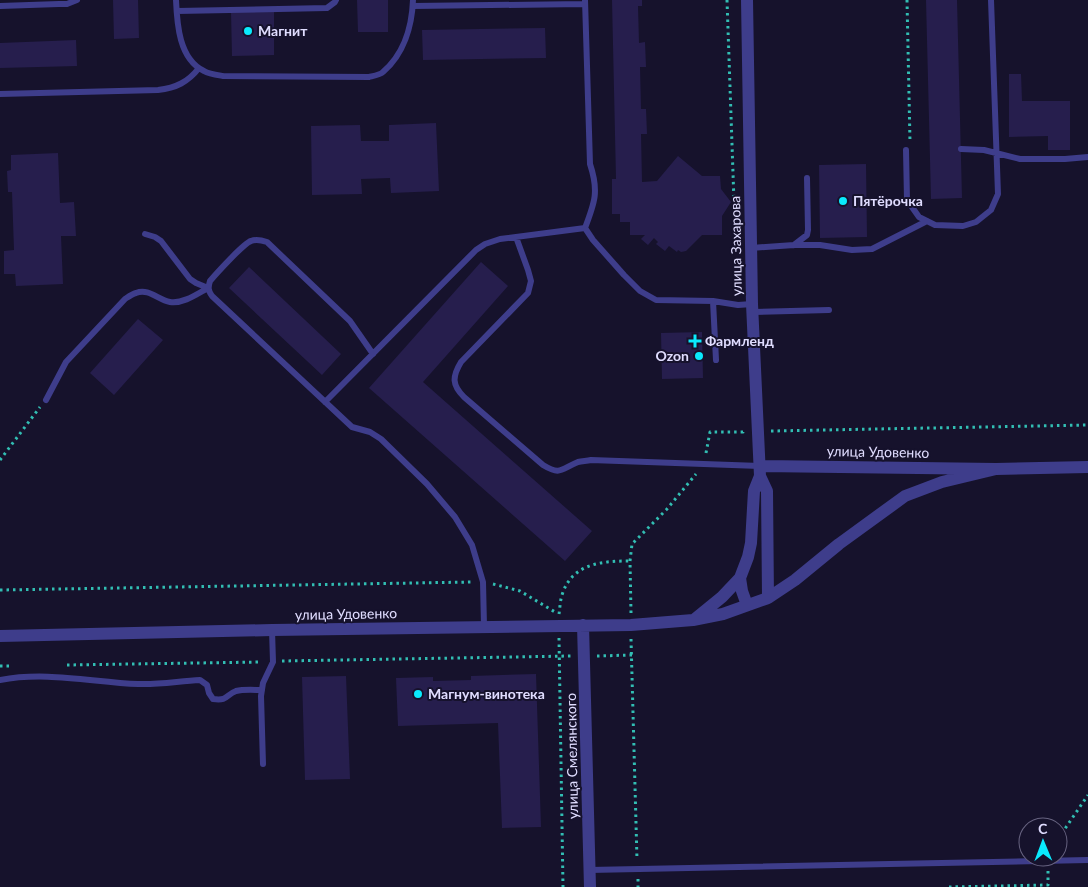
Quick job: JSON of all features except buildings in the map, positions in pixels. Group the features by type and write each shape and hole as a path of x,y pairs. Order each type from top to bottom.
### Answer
{"street":[{"name":"улица Захарова","path":"740,578 751,543 754,491 760,471 752,308 747,0"},
{"name":"улица Удовенко","path":"760,471 1088,467"},
{"name":"улица Удовенко","path":"0,636 484,626 559,620 583,625 631,625 693,620 723,614 768,598 795,580 827,553 904,496 942,482 996,469"},
{"path":"760,471 766,491 768,598"},
{"path":"740,578 747,605"},
{"path":"693,620 722,597 740,578"},
{"name":"улица Смелянского","path":"583,625 590,887"}],"lane":[{"path":"0,6 67,4 77,0"},
{"path":"176,0 179,31 183,48 190,62 204,72 223,76 369,77 382,73 394,60 405,42 409,30 413,3 585,2 590,164 596,192 585,228"},
{"path":"177,11 327,8 336,0"},
{"path":"908,150 907,200 919,217 935,225 963,226 976,222 991,210 998,194 991,0"},
{"path":"0,94 170,89 189,80 199,68"},
{"path":"961,149 984,150 1020,159 1088,157"},
{"path":"794,245 807,235 808,230 807,178"},
{"path":"751,248 820,245 852,250 872,249 927,222"},
{"path":"325,402 476,250 485,244 500,239 585,228"},
{"path":"585,228 593,240 624,275 640,291 656,300 712,300 752,308 829,310"},
{"path":"145,234 161,240 190,279 208,288"},
{"path":"516,237 531,282 528,293 461,362 455,371 454,382 457,390 464,397 528,453 552,470 562,471 579,462 590,460 703,464 760,471"},
{"path":"373,354 350,321 267,242 257,239 248,242 210,281 208,288 212,296 352,427 370,432 381,439 427,484 455,517 472,545 483,582 484,626"},
{"path":"46,400 66,362 125,299 136,292 150,292 171,302 180,301 188,299 208,288"},
{"path":"712,300 716,360"},
{"path":"263,764 261,696 263,683 273,662 272,630"},
{"path":"0,680 27,676 66,677 140,684 200,680 207,685 213,699 220,700 227,698 238,690 262,690"},
{"path":"1068,860 1088,860"},
{"path":"589,870 1018,862"}],"path":[{"path":"727,0 734,205"},
{"path":"907,0 908,150"},
{"path":"0,460 46,400"},
{"path":"742,422 743,432"},
{"path":"638,887 631,625 630,561 632,544 667,510 703,464 710,432 1088,425"},
{"path":"563,887 559,620 561,596 567,583 588,566 597,563 630,561"},
{"path":"0,590 483,582 520,591 559,620"},
{"path":"58,665 632,655"},
{"path":"0,666 10,666"},
{"path":"1068,825 1088,795"},
{"path":"949,887 1048,885 1048,867"}],"place":[{"name":"Магнит","path":"248,31"},
{"name":"Пятёрочка","path":"843,201"},
{"name":"Фармленд","path":"695,341"},
{"name":"Ozon","path":"699,356"},
{"name":"Магнум-винотека","path":"418,694"}]}
